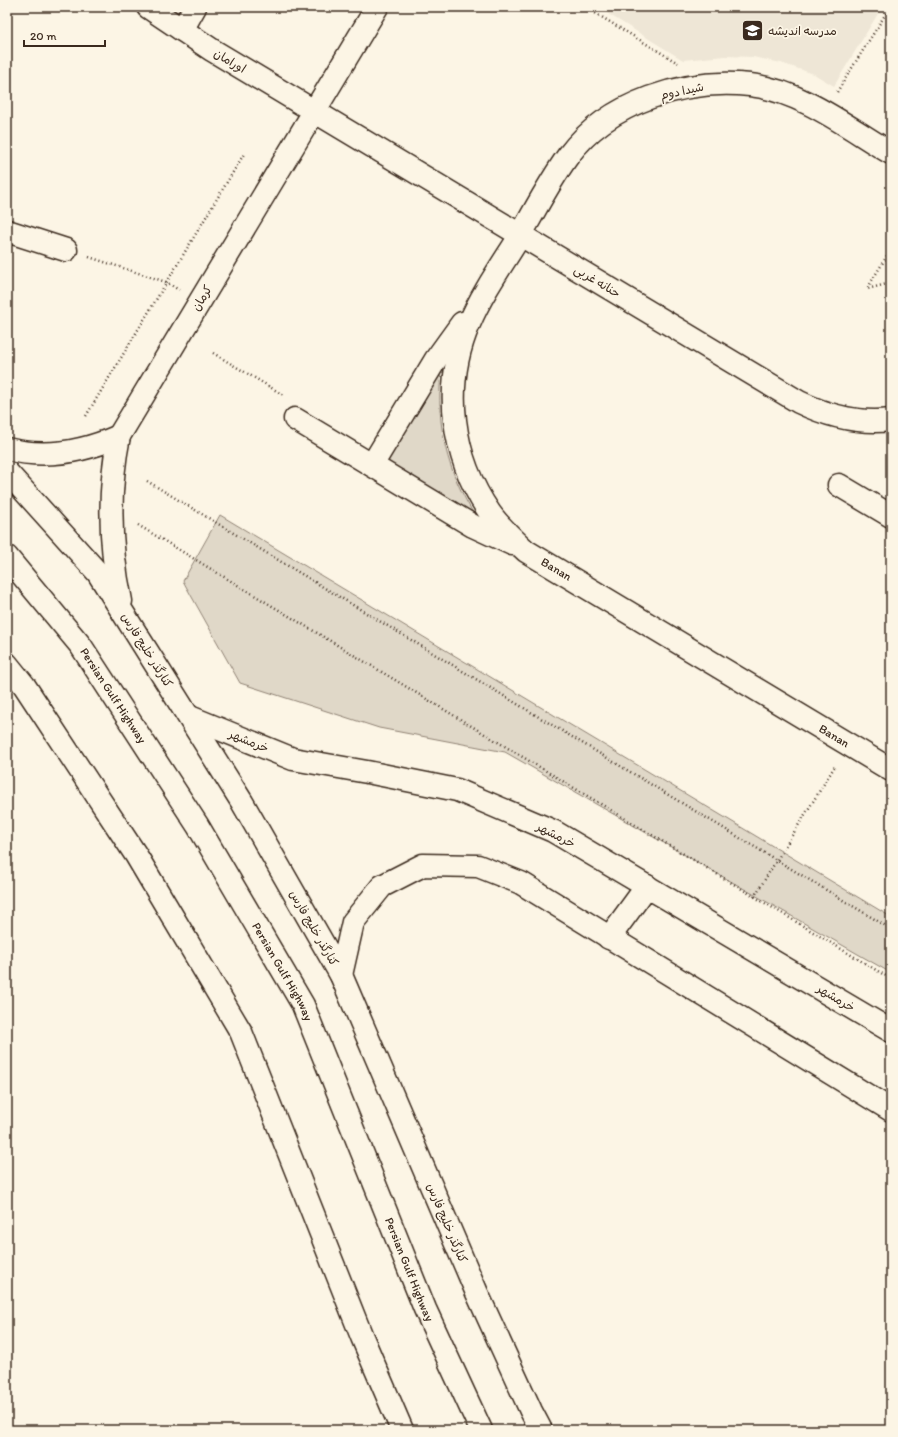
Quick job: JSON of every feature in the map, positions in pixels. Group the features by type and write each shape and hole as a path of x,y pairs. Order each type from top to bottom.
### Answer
{"main road":[{"name":"اورامان","path":"148,7 182,30 314,111"},
{"path":"182,30 196,7"},
{"name":"کرمان","path":"124,614 116,578 111,527 112,481 119,436 377,7"},
{"name":"شیدا دوم","path":"520,235 569,156 587,136 607,120 628,107 675,90 700,85 725,84 750,85 775,90 800,99 891,153"},
{"name":"حنانه غربی","path":"314,111 798,402 815,410 850,419 868,421 891,420"},
{"path":"7,231 66,250"},
{"name":"Banan","path":"520,235 485,293 469,324 461,347 455,372 453,397 454,422 459,446 466,470 477,493 490,514 506,533 526,551 891,770"},
{"path":"372,465 436,358 485,293"},
{"path":"295,419 473,526 526,551"},
{"path":"7,449 40,454 62,453 101,444 119,436"},
{"name":"کنارگذر خلیج فارس","path":"7,472 98,573 190,717 242,802 341,975 477,1293 531,1411 542,1430"},
{"path":"839,485 891,516"},
{"name":"Persian Gulf Highway","path":"7,557 85,652 198,826 302,1005 424,1309 481,1430"},
{"path":"7,664 24,685 136,855 241,1032 362,1337 402,1430"},
{"name":"خرمشهر","path":"190,717 293,759 457,790 553,832 891,1031"},
{"path":"341,975 353,922 382,886 423,865 478,866 521,883 891,1110"},
{"path":"609,938 647,886"}],"path":[{"path":"585,7 682,66"},
{"path":"836,94 890,7"},
{"path":"86,416 244,154"},
{"path":"891,249 867,288 891,283"},
{"path":"66,250 166,282 200,302"},
{"path":"888,444 891,457"},
{"path":"147,481 891,929"},
{"path":"138,526 891,979"},
{"path":"754,897 837,761"}],"shaded area":[{"name":"مدرسه اندیشه","path":"597,7 882,7 834,86 814,74 781,63 753,57 725,56 683,60"},
{"path":"441,370 440,410 446,448 458,483 466,501 477,519 382,462"},
{"path":"220,515 891,917 891,973 505,752 379,728 240,683 183,581"}],"place":[{"name":"مدرسه اندیشه","path":"752,31"}]}
